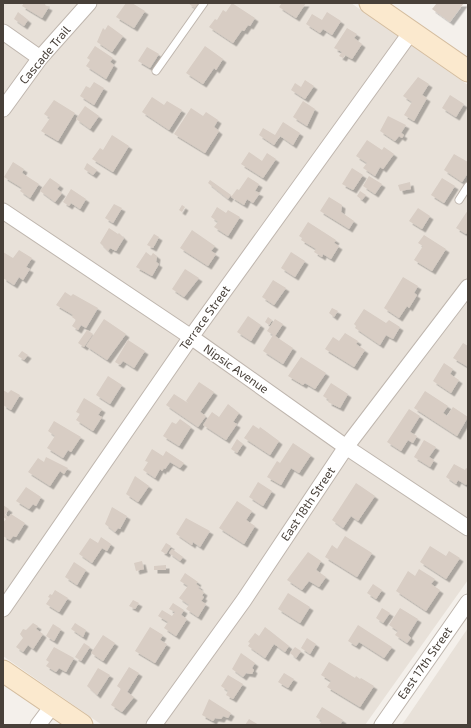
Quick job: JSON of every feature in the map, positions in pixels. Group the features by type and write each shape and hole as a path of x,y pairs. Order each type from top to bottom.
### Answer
{"main road":[{"path":"381,8 411,32 465,63"},
{"path":"3,670 82,725"}],"street":[{"name":"Cascade Trail","path":"3,109 40,58 89,3"},
{"path":"3,32 40,58"},
{"name":"Terrace Street","path":"3,609 191,337 411,32"},
{"name":"Nipsic Avenue","path":"3,210 191,337 346,447 468,528"},
{"name":"East 18th Street","path":"154,725 244,600 346,447 468,287"},
{"name":"East 17th Street","path":"382,725 463,620 468,602"},
{"path":"38,725 53,705"}],"lane":[{"path":"156,71 204,3"},
{"path":"458,200 468,186"}],"shaded area":[{"path":"3,3 351,3 468,85 468,580 365,725 102,725 3,656"},
{"path":"468,628 468,725 401,725 404,722"}],"building":[{"path":"24,3 46,3 45,5 49,7 42,18 22,6"},
{"path":"126,3 132,3 145,11 134,28 116,17"},
{"path":"188,3 200,3 196,9"},
{"path":"232,3 255,18 250,26 248,25 244,31 242,30 233,43 209,27 215,19 217,20 223,10 226,12"},
{"path":"282,3 306,3 296,18 279,7"},
{"path":"437,3 464,3 450,22 432,9"},
{"path":"18,12 28,20 24,26 14,19"},
{"path":"327,12 341,21 332,35 323,29 320,33 306,24 312,14 322,20"},
{"path":"108,25 123,36 112,52 97,42 103,28 105,30"},
{"path":"347,28 357,34 354,38 362,44 352,59 345,55 343,58 339,56 342,52 334,48"},
{"path":"95,46 113,58 110,62 114,65 106,79 86,66 90,60 87,58"},
{"path":"205,46 223,59 216,70 214,68 203,84 186,73"},
{"path":"147,47 159,54 150,68 138,61"},
{"path":"418,77 429,84 422,95 427,98 414,121 404,115 412,102 403,96"},
{"path":"305,80 314,86 305,99 291,90 295,83 301,87"},
{"path":"94,82 104,88 94,105 80,96 86,86 90,88"},
{"path":"450,95 464,104 456,117 442,108"},
{"path":"152,97 164,105 167,101 182,110 169,130 142,112"},
{"path":"54,100 75,113 58,141 41,131 50,118 44,114"},
{"path":"303,101 315,109 307,126 293,117"},
{"path":"85,106 99,116 90,129 76,119"},
{"path":"191,108 203,116 206,112 218,120 214,127 219,131 205,153 174,134"},
{"path":"388,116 406,125 401,133 404,135 402,138 399,136 395,141 380,131"},
{"path":"283,122 300,133 293,145 280,136 274,145 259,135 263,128 275,135"},
{"path":"112,135 129,146 113,172 92,159 100,148 103,150"},
{"path":"367,140 382,150 384,147 394,154 383,169 380,167 375,176 363,168 367,163 356,156"},
{"path":"249,152 262,161 267,153 276,159 263,178 241,164"},
{"path":"454,154 468,162 468,173 462,182 444,170"},
{"path":"13,162 24,169 22,173 39,184 30,198 20,191 22,188 4,177"},
{"path":"87,163 97,170 93,175 84,169"},
{"path":"352,168 363,175 353,190 342,184"},
{"path":"369,176 382,184 375,194 363,186"},
{"path":"248,177 259,184 255,191 260,193 253,203 247,199 244,205 231,197 237,189 239,190"},
{"path":"50,178 60,185 57,189 62,193 55,202 40,191"},
{"path":"442,178 455,186 444,203 431,195"},
{"path":"210,180 231,195 228,199 208,183"},
{"path":"410,182 411,189 400,191 398,185"},
{"path":"71,189 86,199 80,209 71,203 69,206 63,202"},
{"path":"360,191 366,195 362,200 357,196"},
{"path":"329,197 342,205 341,212 354,221 349,229 320,211"},
{"path":"114,204 122,208 113,223 105,218"},
{"path":"182,205 185,207 182,212 179,210"},
{"path":"217,207 226,213 228,210 240,217 228,236 214,227 218,222 211,217"},
{"path":"418,208 430,216 422,229 409,221"},
{"path":"468,210 468,231 466,234 456,228"},
{"path":"308,222 336,240 334,243 339,246 331,259 323,254 322,257 314,252 316,249 301,240 302,238 299,236"},
{"path":"109,228 118,234 119,233 124,238 116,251 110,248 108,251 100,243"},
{"path":"192,230 215,246 211,251 216,254 208,266 180,248"},
{"path":"154,234 159,237 153,248 147,245"},
{"path":"424,235 446,249 432,271 414,260 423,246 418,243"},
{"path":"19,250 32,258 26,267 30,269 23,280 19,277 14,285 3,278 3,252 13,258"},
{"path":"146,252 151,256 153,253 157,256 156,262 159,264 152,276 136,267"},
{"path":"291,252 305,261 295,277 281,268"},
{"path":"185,269 199,278 184,297 172,289"},
{"path":"403,277 418,286 414,293 417,295 409,308 407,306 399,318 384,308"},
{"path":"273,280 286,288 274,305 262,297"},
{"path":"65,292 71,296 73,294 98,308 86,328 81,325 78,330 72,326 76,320 72,317 73,315 56,305"},
{"path":"332,308 338,311 334,317 329,313"},
{"path":"364,309 386,323 389,320 400,327 393,339 386,335 380,345 355,328 356,326 354,324"},
{"path":"248,316 261,325 251,341 237,332"},
{"path":"268,317 272,320 269,325 265,322"},
{"path":"104,319 126,334 107,360 86,346"},
{"path":"275,319 283,324 275,336 293,348 283,364 263,351 273,335 267,331"},
{"path":"87,330 93,334 84,347 78,343"},
{"path":"345,333 358,341 356,344 365,350 354,367 325,349 333,337 339,341"},
{"path":"128,340 145,351 134,368 123,361 120,365 115,362"},
{"path":"463,343 468,346 468,367 453,358"},
{"path":"22,351 28,355 24,360 18,356"},
{"path":"301,357 326,373 315,389 305,383 303,385 288,376"},
{"path":"444,363 453,369 450,374 459,380 451,393 433,381"},
{"path":"108,376 122,385 110,404 96,395"},
{"path":"199,382 214,392 200,412 206,416 198,427 166,405 174,394 188,403 186,401"},
{"path":"331,383 348,394 340,408 328,402 329,400 323,396"},
{"path":"3,390 8,393 11,390 20,395 11,410 3,405"},
{"path":"425,391 448,406 443,413 447,416 453,407 468,417 457,436 414,408"},
{"path":"84,398 102,409 98,415 102,417 93,431 76,420 80,414 76,412"},
{"path":"228,404 239,413 233,422 237,424 226,440 203,425 212,412 219,417"},
{"path":"409,409 420,416 410,432 417,436 413,443 408,440 401,451 387,442"},
{"path":"180,419 191,427 179,446 163,436 172,422 176,424"},
{"path":"54,421 81,437 71,452 68,450 63,458 47,448 55,436 48,431"},
{"path":"253,425 259,429 260,427 279,441 270,455 244,438"},
{"path":"237,439 243,444 237,453 231,449"},
{"path":"424,440 436,447 429,457 434,460 430,467 414,457"},
{"path":"293,443 311,455 299,473 291,468 281,485 267,477 277,461 280,463"},
{"path":"152,449 163,456 166,451 184,463 180,468 170,462 165,469 164,468 162,471 160,469 155,478 143,470 148,462 145,461"},
{"path":"46,457 68,468 64,474 60,471 50,486 28,472 38,458 44,462"},
{"path":"454,464 465,470 466,468 468,469 468,482 466,485 458,480 456,484 446,477"},
{"path":"135,476 149,486 138,502 126,494"},
{"path":"258,482 272,491 263,506 249,497"},
{"path":"356,483 375,496 358,521 351,516 343,528 332,520"},
{"path":"26,487 41,497 36,506 33,504 29,509 16,501"},
{"path":"237,501 252,511 246,520 255,526 244,544 219,528"},
{"path":"3,505 9,509 5,515 9,517 11,514 25,523 16,537 13,536 10,540 3,536 3,523 6,519 3,517"},
{"path":"112,507 127,516 120,529 118,528 115,532 105,524"},
{"path":"186,518 210,531 200,547 193,542 192,545 176,534"},
{"path":"345,536 372,553 357,577 325,557 332,545 337,549"},
{"path":"101,537 111,544 107,551 102,548 92,563 79,554 90,538 98,543"},
{"path":"166,543 171,546 166,554 161,551"},
{"path":"430,546 446,556 449,551 460,558 446,579 420,562"},
{"path":"172,549 183,557 180,561 169,553"},
{"path":"308,552 321,561 316,570 326,577 319,587 309,581 302,590 287,580"},
{"path":"142,561 144,569 136,571 134,563"},
{"path":"74,562 86,570 77,585 65,577"},
{"path":"166,565 166,570 154,570 154,566"},
{"path":"419,569 435,579 431,584 440,590 426,611 396,591 408,571 415,576"},
{"path":"185,573 198,582 196,584 200,587 198,588 204,592 202,596 204,597 201,601 206,604 198,617 186,609 189,605 179,598 188,586 180,581"},
{"path":"373,584 382,590 376,599 367,593"},
{"path":"55,590 68,598 59,612 46,604 50,598 48,597 50,594 52,595"},
{"path":"288,593 310,607 300,623 278,609"},
{"path":"133,600 139,603 135,609 129,606"},
{"path":"173,603 184,610 181,615 187,619 176,636 164,628 168,622 158,616 162,610 172,616 175,612 169,609"},
{"path":"382,608 390,613 383,623 376,618"},
{"path":"400,608 418,619 408,635 411,638 407,643 395,635 398,631 389,625"},
{"path":"33,623 38,626 36,629 43,634 33,649 28,645 23,652 16,647 23,638 20,634 23,629 26,630"},
{"path":"75,623 86,630 83,637 71,629"},
{"path":"53,624 61,629 54,641 46,636"},
{"path":"358,625 392,647 384,658 359,642 356,646 348,641"},
{"path":"150,627 163,635 160,640 167,644 155,663 135,651"},
{"path":"265,627 289,646 285,652 274,644 265,658 248,646 250,643 248,642 255,633 259,636"},
{"path":"103,635 115,643 103,661 91,653"},
{"path":"307,638 316,644 310,654 301,648"},
{"path":"84,643 90,647 81,661 75,657"},
{"path":"54,647 74,658 66,672 59,668 56,672 46,666 49,662 46,660"},
{"path":"295,647 301,651 296,658 290,653"},
{"path":"241,653 255,663 252,668 254,670 252,674 246,673 243,677 232,669"},
{"path":"329,662 355,678 356,676 360,679 361,678 374,686 360,707 327,687 331,681 321,675"},
{"path":"129,667 139,673 127,692 134,697 122,712 111,705 121,689 117,686"},
{"path":"98,668 110,675 97,695 87,686"},
{"path":"284,673 294,679 288,688 278,682"},
{"path":"228,675 243,684 233,699 226,695 228,691 221,686"},
{"path":"209,699 231,713 228,718 223,716 221,719 215,718 213,721 202,715"},
{"path":"322,707 343,720 340,725 319,725 322,721 316,717"},
{"path":"249,719 259,725 245,725"}]}
